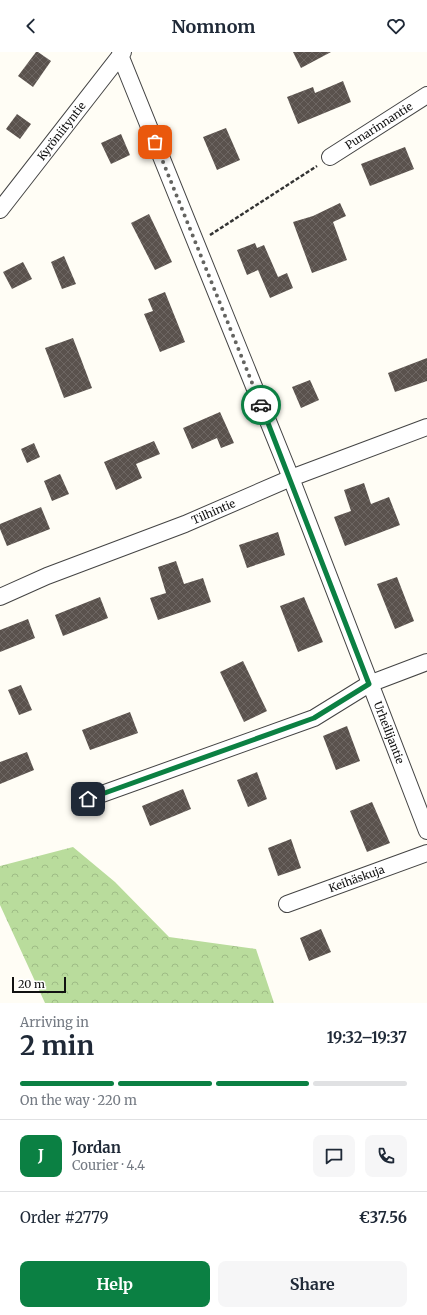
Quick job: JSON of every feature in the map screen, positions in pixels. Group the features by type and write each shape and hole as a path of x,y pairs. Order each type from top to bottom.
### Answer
{"street":[{"name":"Kyröniityntie","path":"0,210 121,54"},
{"name":"Urheilijantie","path":"121,54 291,478 369,684 427,831"},
{"name":"Punarinnantie","path":"330,157 427,95"},
{"name":"Tilhintie","path":"0,597 47,576 185,524 291,478 427,427"},
{"path":"88,799 314,718 369,684 427,662"},
{"name":"Keihäskuja","path":"287,904 427,853"}],"path":[{"path":"197,243 330,157"}],"green space":[{"path":"73,847 115,882 169,937 256,949 274,1003 45,1003 0,905 0,866"}],"building":[{"path":"36,52 51,61 33,87 18,76"},
{"path":"293,52 331,52 301,68"},
{"path":"343,81 351,102 298,124 287,97 313,87 315,93"},
{"path":"17,114 31,124 20,139 6,129"},
{"path":"226,128 240,160 217,170 203,137"},
{"path":"121,134 130,155 111,164 101,143"},
{"path":"405,147 414,169 370,186 361,164"},
{"path":"340,203 346,216 333,222 347,260 312,273 293,222 313,216"},
{"path":"149,214 172,262 155,270 131,223"},
{"path":"255,243 257,248 264,245 278,277 287,273 293,288 270,298 258,270 247,275 237,250"},
{"path":"64,256 76,284 62,289 51,262"},
{"path":"23,262 32,279 12,289 3,272"},
{"path":"165,292 185,342 160,352 144,314 153,311 148,299"},
{"path":"73,338 92,388 64,398 45,348"},
{"path":"427,358 427,381 395,392 388,373"},
{"path":"310,380 319,400 301,408 292,387"},
{"path":"220,412 234,443 221,448 217,438 192,449 183,428"},
{"path":"154,441 160,454 136,464 142,478 116,490 104,462"},
{"path":"34,443 40,457 27,463 21,449"},
{"path":"60,474 69,494 52,501 44,481"},
{"path":"364,483 371,504 389,497 400,525 345,546 334,517 351,511 344,490"},
{"path":"41,507 50,529 7,546 0,529 0,524"},
{"path":"278,532 285,555 247,568 239,545"},
{"path":"176,561 184,584 203,578 211,602 158,620 150,598 166,593 158,567"},
{"path":"397,577 414,621 395,629 377,584"},
{"path":"100,597 108,618 63,636 55,615"},
{"path":"304,597 323,642 298,652 280,606"},
{"path":"28,619 35,638 0,652 0,630"},
{"path":"243,661 267,711 244,722 220,672"},
{"path":"21,685 32,710 19,715 8,690"},
{"path":"130,712 138,733 90,750 82,730"},
{"path":"347,726 360,761 336,770 323,736"},
{"path":"27,752 34,770 0,784 0,762"},
{"path":"257,772 267,799 248,807 237,780"},
{"path":"183,789 191,809 150,826 142,806"},
{"path":"372,802 390,843 367,852 350,811"},
{"path":"291,839 301,868 278,876 268,848"},
{"path":"321,929 331,952 309,961 300,938"}],"way so far":[{"path":"155,142 261,405"}],"route":[{"path":"88,799 314,718 369,684 291,478 261,405"}]}
